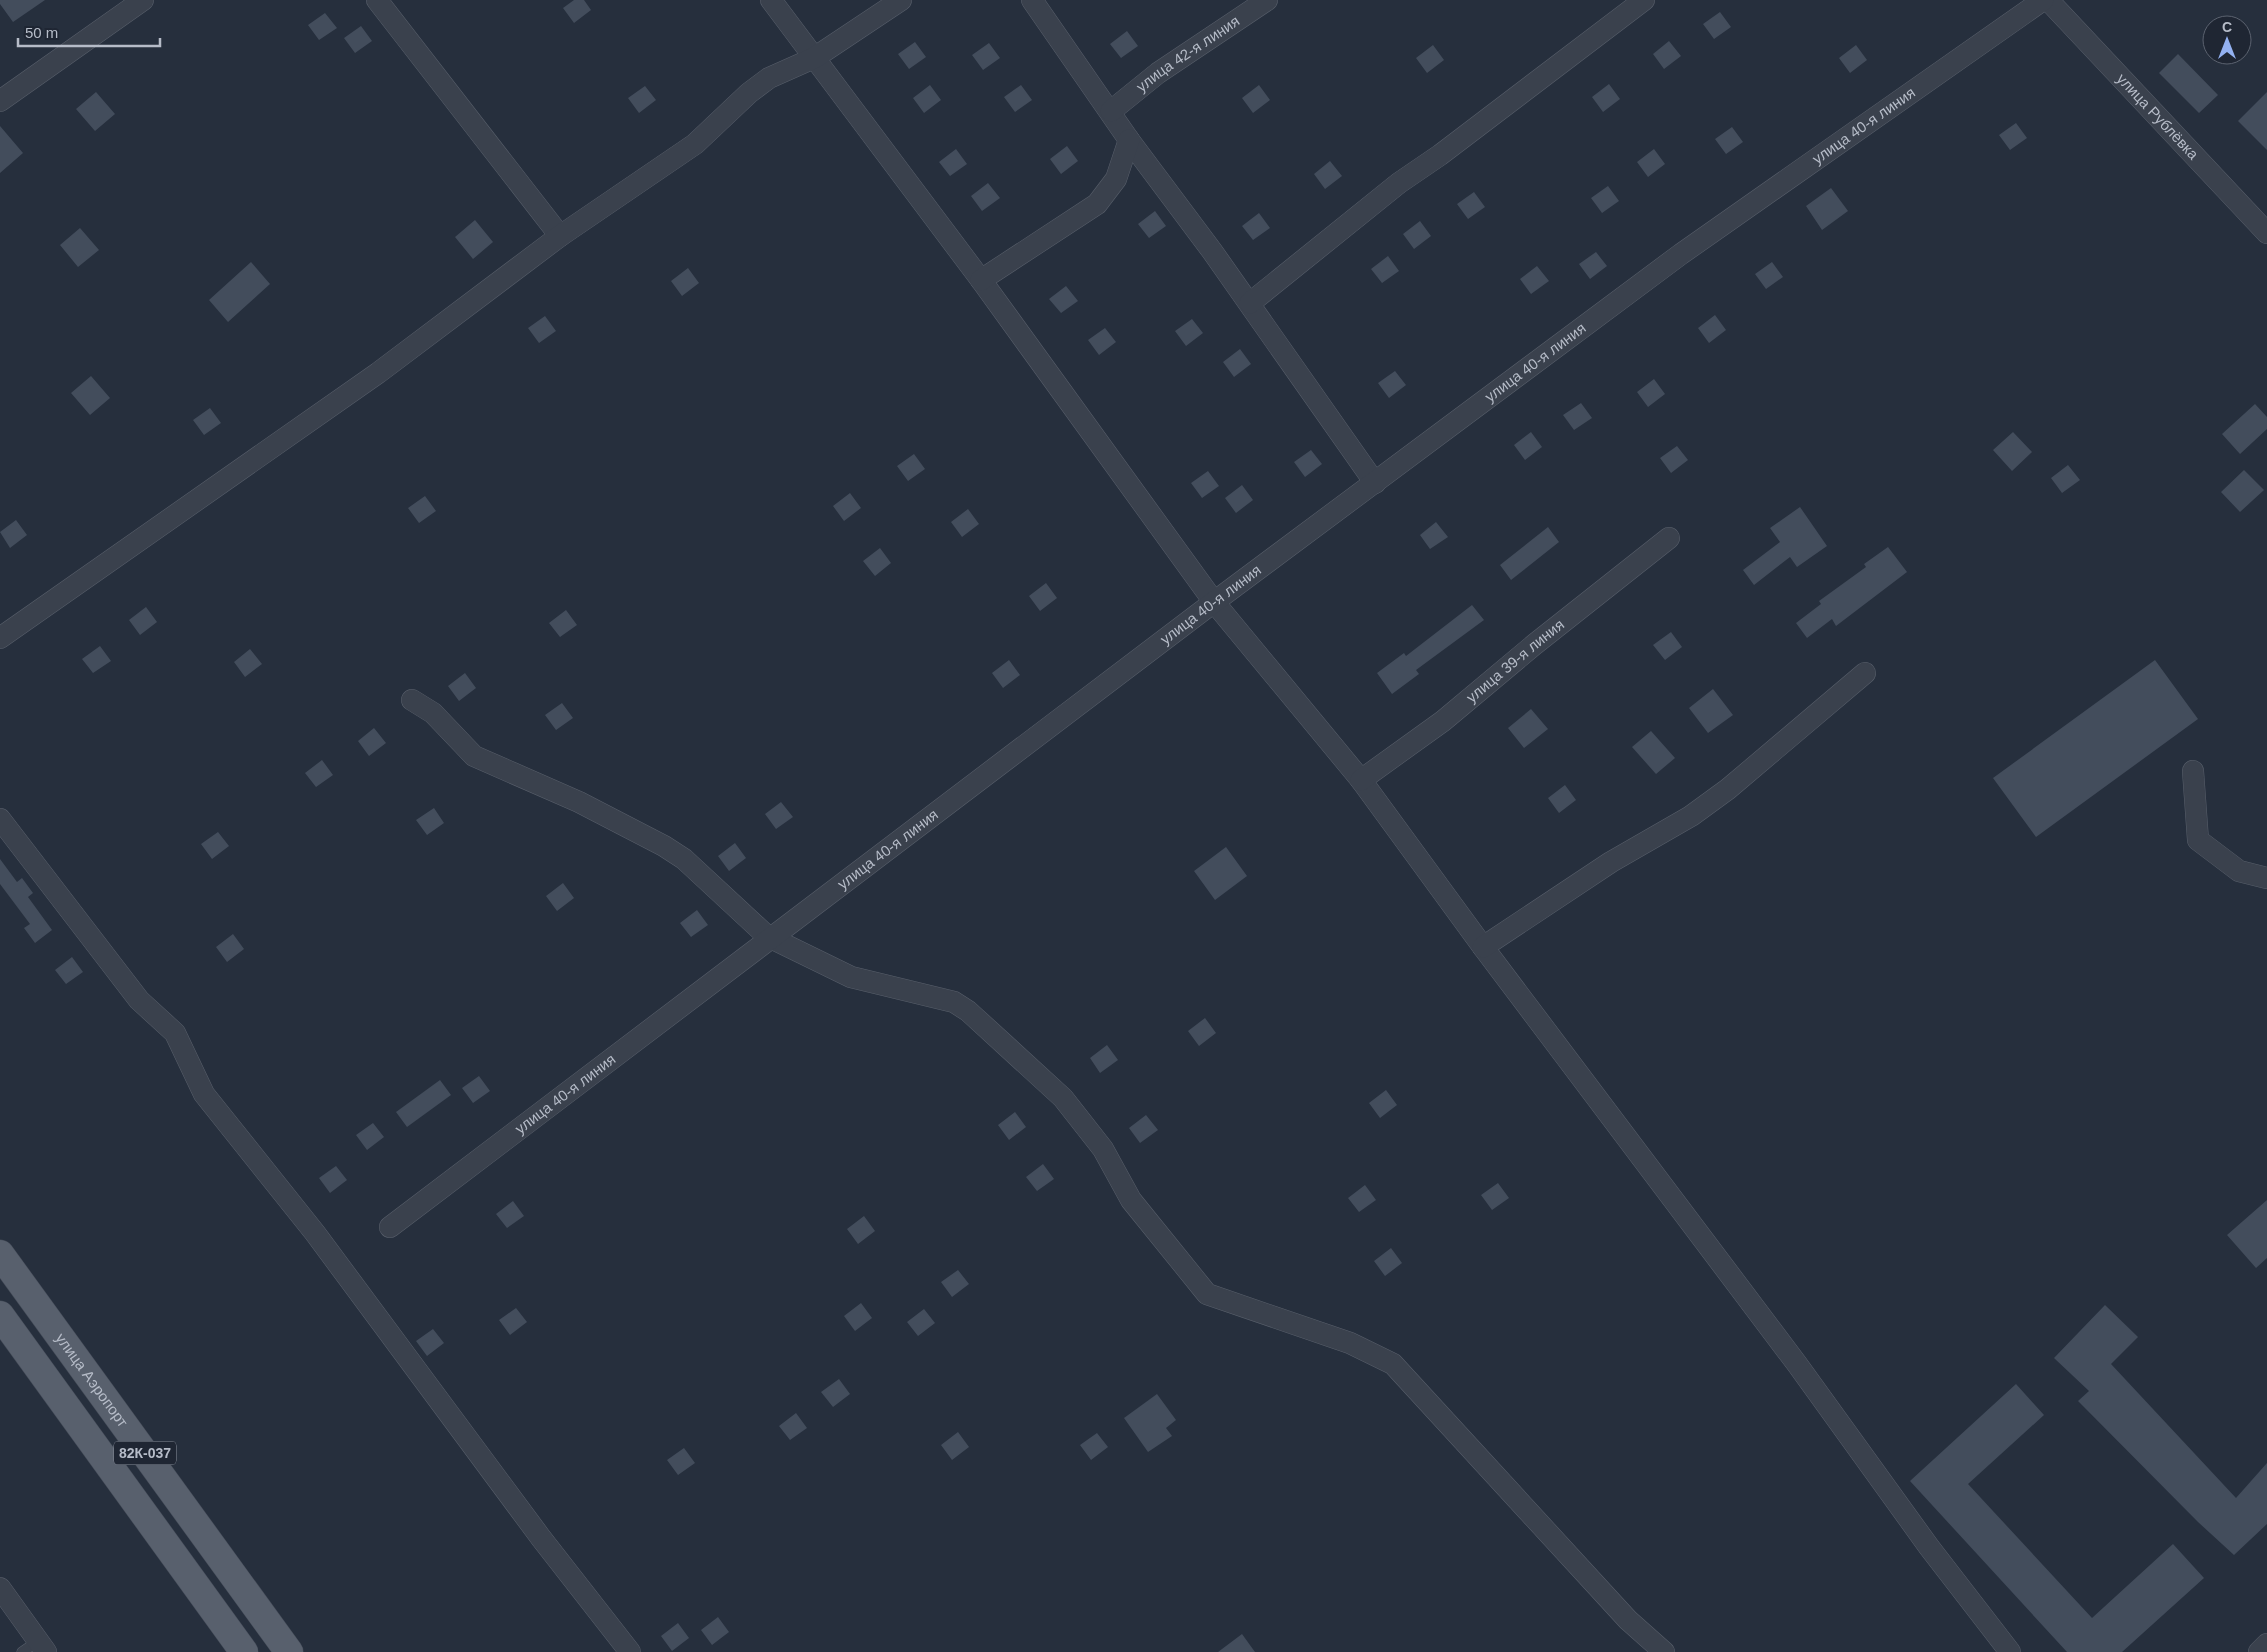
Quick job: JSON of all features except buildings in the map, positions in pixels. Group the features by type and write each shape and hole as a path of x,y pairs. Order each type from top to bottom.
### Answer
{"main road":[{"name":"улица Аэропорт","path":"0,1254 289,1652"},
{"path":"0,1315 244,1652"}],"street":[{"path":"0,101 144,0"},
{"path":"377,0 560,236"},
{"path":"772,0 981,280 1214,602 1361,780 1483,947 1797,1364 1928,1547 2010,1652"},
{"path":"0,638 370,378 560,236 694,144 748,93 769,78 814,58 901,0"},
{"path":"1032,0 1111,111 1129,140 1250,303 1375,483"},
{"name":"улица 42-я линия","path":"1111,111 1158,72 1268,0"},
{"path":"1250,303 1399,182 1440,155 1644,0"},
{"name":"улица 40-я линия","path":"390,1227 1214,602 1681,254 2043,0"},
{"name":"улица Рублёвка","path":"2048,0 2267,233"},
{"path":"981,280 1097,204 1116,179 1129,140"},
{"name":"улица 39-я линия","path":"1361,780 1443,721 1669,538"},
{"path":"1483,947 1611,862 1691,816 1728,789 1865,672"},
{"path":"412,700 433,713 474,756 579,802 684,858 771,938 851,977 954,1002 968,1011 1063,1098 1103,1149 1131,1200 1207,1294 1350,1343 1393,1364 1628,1620 1664,1652"},
{"path":"2193,771 2198,840 2239,871 2267,878"},
{"path":"0,819 138,1000 175,1033 204,1094 314,1233 541,1538 630,1652"},
{"path":"0,1588 35,1648"},
{"path":"2259,1652 2267,1644"}]}
